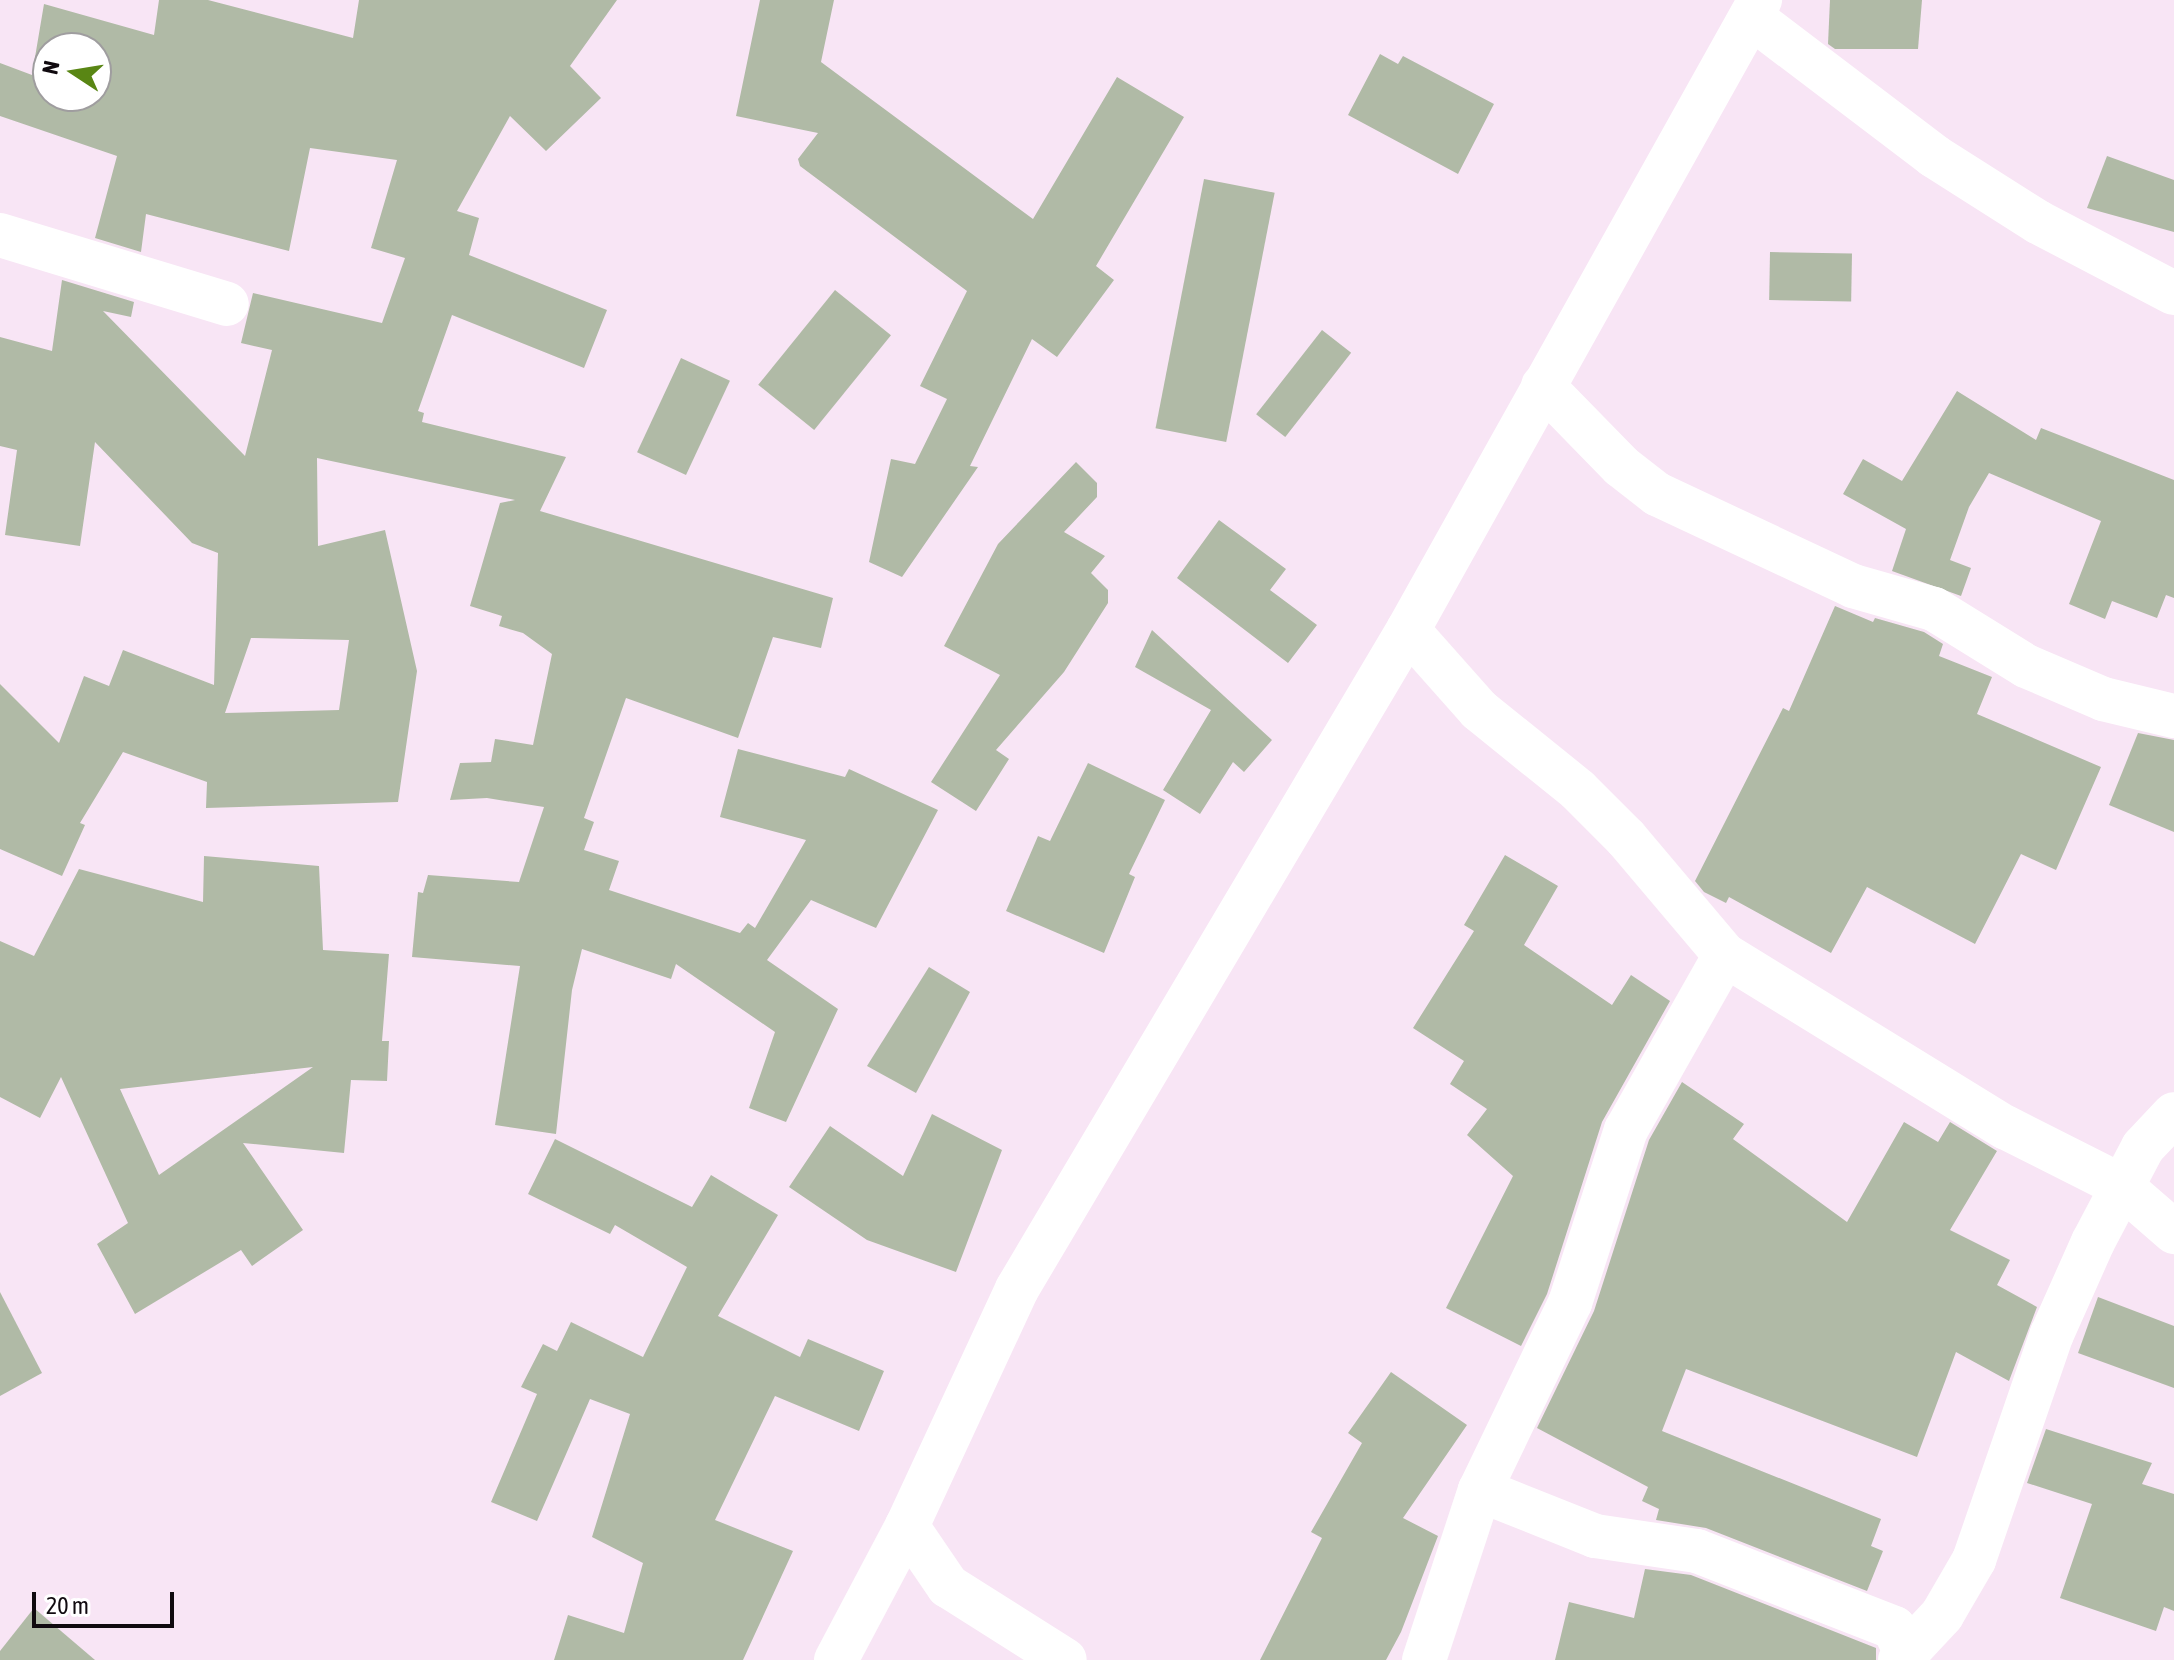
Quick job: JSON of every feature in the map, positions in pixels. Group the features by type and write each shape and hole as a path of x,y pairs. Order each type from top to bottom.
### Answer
{"street":[{"path":"836,1660 907,1526 1017,1289 1408,630 1755,8 1934,156 2038,222 2174,293"},
{"path":"0,235 227,304"},
{"path":"1543,386 1621,466 1657,494 1853,586 1934,609 2026,666 2103,699 2174,716"},
{"path":"1408,630 1479,710 1578,790 1626,838 1725,955 2005,1127 2120,1185 2174,1232"},
{"path":"1424,1660 1480,1490 1570,1303 1626,1130 1725,955"},
{"path":"1904,1658 1942,1615 1974,1560 2052,1334 2120,1185 2164,1120 2174,1114"},
{"path":"1480,1490 1595,1536 1697,1551 1894,1628 1904,1658"},
{"path":"907,1526 948,1586 1065,1660"}],"building":[{"path":"159,0 208,0 353,38 359,0 617,0 570,66 601,98 546,151 510,116 457,211 479,218 469,255 607,310 584,368 452,315 418,411 424,413 422,422 566,457 540,511 833,598 821,648 773,637 738,738 626,698 584,818 594,822 584,850 619,861 609,890 740,933 748,923 755,928 806,840 720,817 738,749 845,777 849,769 938,810 876,928 811,900 767,960 838,1009 786,1122 749,1108 775,1032 676,964 671,979 582,949 572,990 556,1134 495,1125 520,966 412,957 418,892 423,893 428,875 519,882 544,807 487,798 450,800 460,763 491,762 495,739 533,745 552,654 523,633 499,626 502,616 470,606 500,503 515,500 317,458 318,546 385,530 417,671 398,802 206,808 207,782 123,752 80,823 85,825 62,876 0,849 0,684 59,743 84,676 109,686 123,650 214,685 218,553 192,543 95,442 80,546 5,535 17,450 0,446 0,337 52,351 62,280 134,302 131,317 103,311 245,456 272,350 241,343 253,293 382,323 405,258 371,248 397,160 310,148 289,251 146,214 141,252 95,238 117,156 0,116 0,63 32,75 32,112 112,112 112,32 39,32 44,4 154,35","holes":["251,638 349,640 339,710 225,713"]},
{"path":"760,0 834,0 821,62 1033,219 1117,77 1184,117 1096,266 1114,280 1057,357 1032,339 970,466 978,467 902,577 869,562 891,459 915,464 947,399 920,386 967,291 800,166 798,159 818,133 736,116"},
{"path":"1830,0 1922,0 1918,49 1835,49 1828,44"},
{"path":"1380,54 1398,64 1403,56 1494,104 1458,174 1348,115"},
{"path":"2107,156 2174,180 2174,232 2087,208"},
{"path":"1204,179 1275,193 1226,442 1156,428"},
{"path":"1770,252 1852,253 1851,301 1769,300"},
{"path":"835,290 891,335 814,430 758,385"},
{"path":"1322,330 1351,353 1285,437 1256,414"},
{"path":"681,358 730,381 686,475 637,452"},
{"path":"1957,391 2036,440 2041,428 2174,480 2174,598 2166,595 2157,618 2112,601 2105,619 2069,604 2101,521 1989,473 1969,507 1950,560 1971,568 1961,596 1892,571 1906,529 1843,494 1863,459 1902,481"},
{"path":"1076,462 1097,483 1097,497 1064,532 1105,556 1091,573 1108,590 1108,603 1064,672 996,750 1009,759 976,811 931,782 1000,675 944,646 998,544"},
{"path":"1219,520 1286,569 1270,590 1317,625 1288,663 1177,578"},
{"path":"1835,606 1873,622 1875,618 1924,632 1943,644 1939,656 1992,677 1977,714 2101,767 2056,870 2021,854 1975,944 1867,887 1831,953 1729,897 1726,903 1704,892 1695,881 1783,708 1789,711"},
{"path":"1152,630 1272,740 1244,772 1233,762 1200,814 1163,790 1211,710 1135,667"},
{"path":"2138,733 2174,740 2174,832 2109,805"},
{"path":"1088,763 1165,800 1129,874 1135,877 1104,953 1006,911 1038,836 1050,841"},
{"path":"1505,855 1558,886 1524,945 1612,1005 1631,975 1670,1001 1602,1122 1547,1294 1521,1346 1446,1308 1513,1176 1467,1135 1487,1109 1450,1084 1464,1061 1413,1028 1474,931 1464,925"},
{"path":"204,856 319,866 323,950 389,954 382,1041 389,1041 387,1081 351,1080 344,1153 243,1143 303,1230 252,1266 241,1250 135,1314 97,1244 128,1223 61,1077 40,1118 0,1097 0,941 34,956 79,869 203,902","holes":["313,1067 159,1175 120,1089"]},
{"path":"929,967 970,992 916,1093 867,1066"},
{"path":"1682,1082 1744,1124 1733,1139 1847,1222 1904,1122 1938,1142 1950,1122 1997,1151 1950,1230 2010,1260 1997,1285 2037,1307 2009,1381 1956,1352 1917,1457 1686,1369 1662,1431 1881,1519 1871,1546 1883,1551 1867,1591 1706,1528 1656,1520 1659,1509 1642,1501 1648,1487 1537,1428 1594,1311 1649,1140"},
{"path":"932,1114 1002,1150 956,1272 867,1240 789,1187 830,1126 903,1176"},
{"path":"555,1139 692,1207 711,1175 778,1215 718,1316 800,1357 808,1339 884,1371 859,1431 775,1396 715,1520 793,1551 743,1660 554,1660 568,1615 624,1633 643,1563 592,1537 630,1414 590,1399 537,1521 491,1502 537,1394 521,1387 543,1344 557,1351 571,1322 643,1357 687,1267 615,1225 610,1234 528,1194"},
{"path":"0,1292 42,1373 0,1396"},
{"path":"2098,1297 2174,1326 2174,1388 2078,1353"},
{"path":"1391,1372 1467,1425 1403,1518 1438,1536 1401,1632 1386,1660 1260,1660 1322,1538 1311,1532 1362,1443 1348,1433"},
{"path":"2046,1429 2152,1463 2142,1484 2174,1494 2174,1611 2164,1607 2156,1631 2060,1598 2092,1504 2027,1483"},
{"path":"1645,1569 1691,1575 1876,1648 1876,1660 1555,1660 1569,1602 1634,1618"},
{"path":"34,1608 95,1660 0,1660 0,1651"}]}
